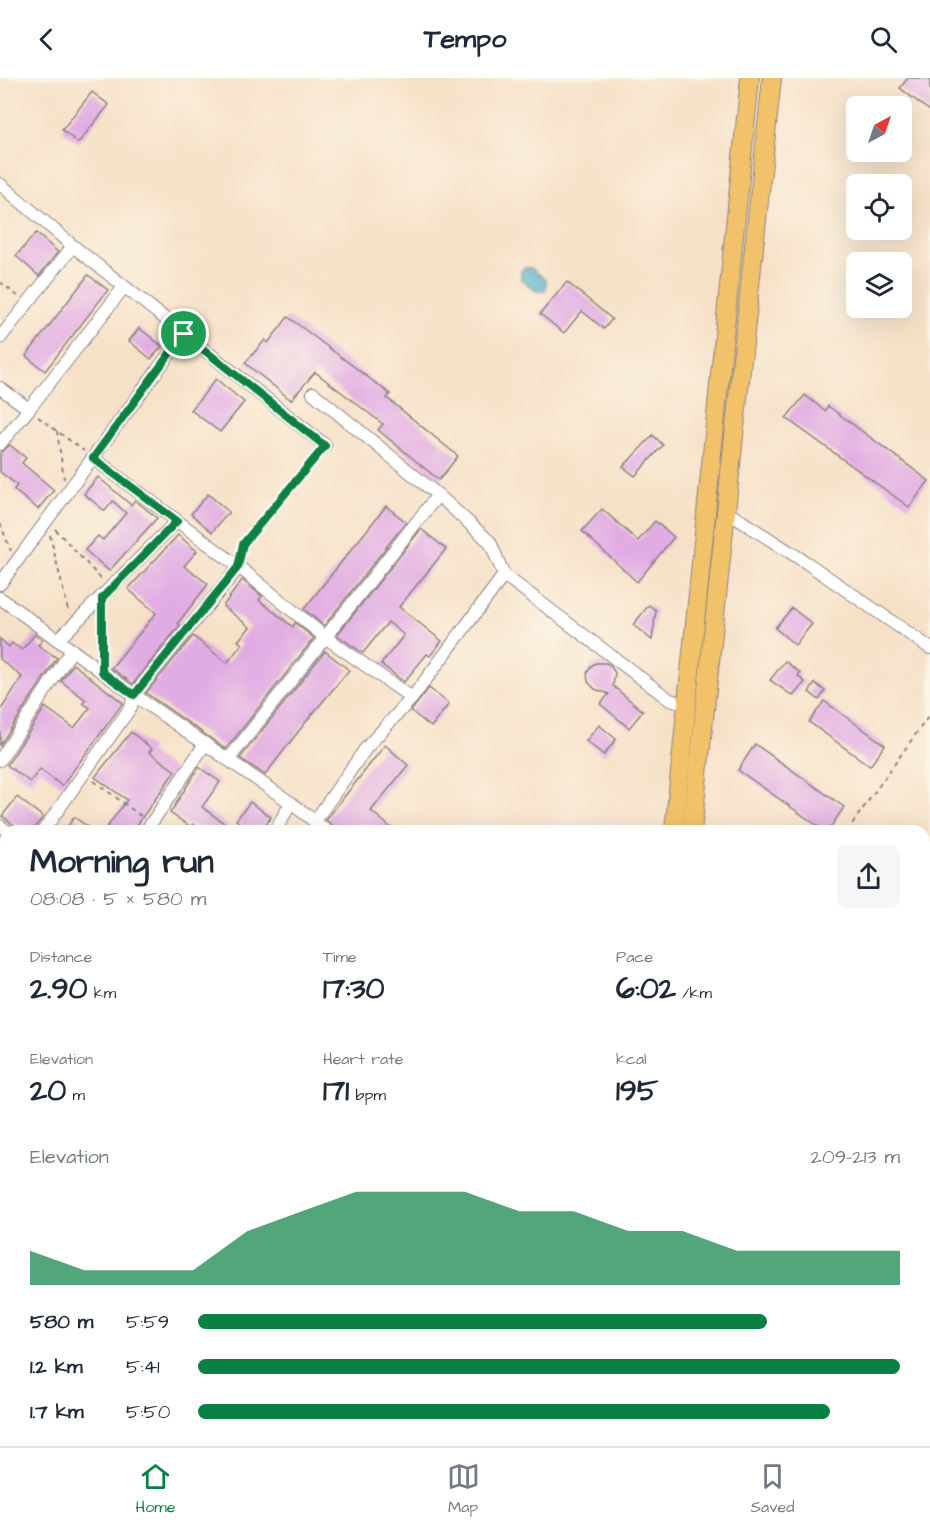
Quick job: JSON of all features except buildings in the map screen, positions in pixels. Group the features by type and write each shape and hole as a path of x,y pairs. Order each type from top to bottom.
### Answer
{"highway":[{"path":"675,825 750,78"},
{"path":"693,825 772,78"}],"street":[{"path":"0,184 73,246 325,446"},
{"path":"0,338 73,246"},
{"path":"0,444 124,287"},
{"path":"0,584 184,334"},
{"path":"0,388 29,409"},
{"path":"313,393 438,495 490,542 504,575 670,700 687,704"},
{"path":"93,458 238,567 325,637 412,698"},
{"path":"228,760 438,495"},
{"path":"727,512 807,563 930,648"},
{"path":"58,640 177,521"},
{"path":"47,825 131,707 134,695 238,567"},
{"path":"315,821 366,748 412,698 504,575"},
{"path":"0,598 320,825"},
{"path":"0,760 72,650"},
{"path":"149,825 205,744"},
{"path":"278,825 291,803"}],"path":[{"path":"0,282 28,303"},
{"path":"29,409 93,458"},
{"path":"57,431 67,494"},
{"path":"238,567 243,544 325,446"},
{"path":"47,520 106,594 102,672"},
{"path":"47,520 72,626"},
{"path":"0,523 16,563"},
{"path":"851,825 930,714"},
{"path":"84,774 146,825"}],"water":[{"path":"524,268 531,268 546,280 544,291 536,291 521,279 521,271"}],"route":[{"path":"184,334 325,446 243,544 238,567 134,695 102,672 102,598 177,521 93,458 184,334"}]}
